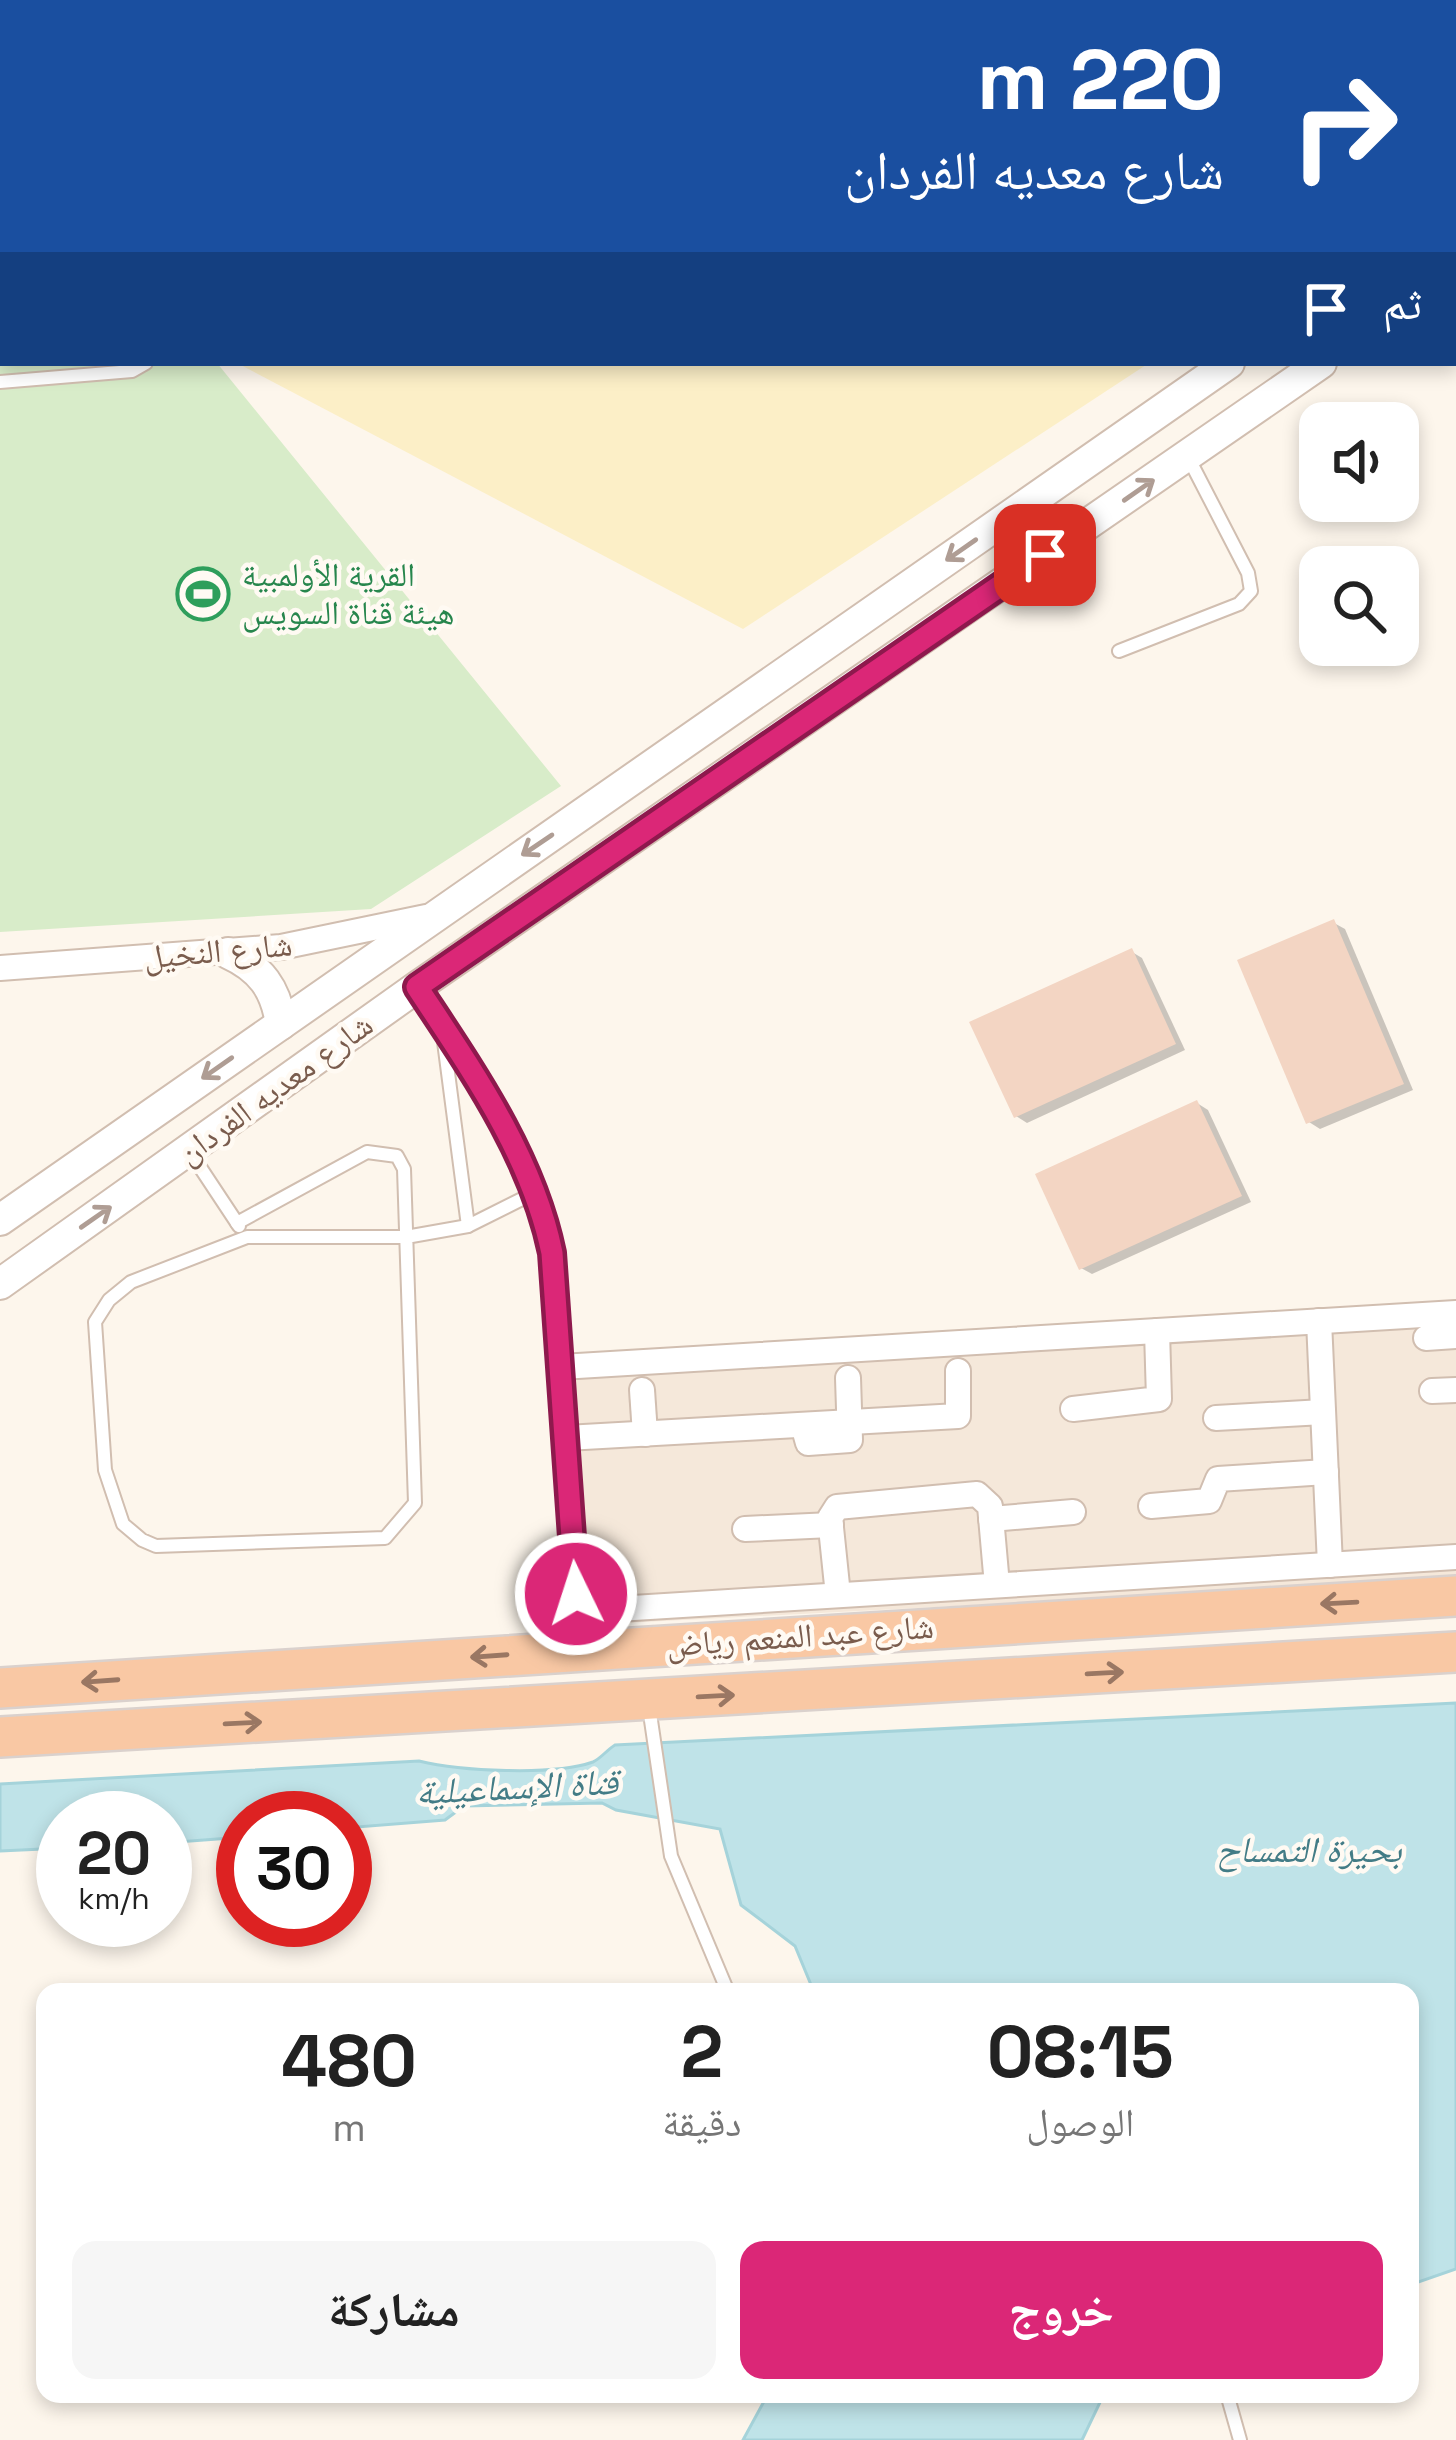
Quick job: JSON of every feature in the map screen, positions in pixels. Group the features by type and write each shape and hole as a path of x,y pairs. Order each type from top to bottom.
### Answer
{"highway":[{"name":"شارع عبد المنعم رياض","path":"0,1688 1456,1596"},
{"path":"551,1652 554,1705"},
{"name":"شارع عبد المنعم رياض","path":"0,1737 1456,1652"}],"street":[{"name":"شارع معديه الفردان","path":"0,1220 1225,366"},
{"name":"شارع معديه الفردان","path":"0,1284 417,987 1317,366"},
{"path":"1160,410 1187,456"},
{"path":"837,638 867,680"},
{"path":"608,797 637,838"},
{"name":"شارع النخيل","path":"0,968 229,952 332,939 434,915"},
{"path":"229,952 260,973 279,1006 281,1024"},
{"path":"417,987 536,1192 552,1253 576,1594 586,1606 1456,1557"},
{"path":"164,1105 190,1152"},
{"path":"561,1367 1456,1313"},
{"path":"1318,1321 1330,1565"},
{"path":"1073,1409 1159,1399 1157,1331"},
{"path":"1426,1338 1456,1336"},
{"path":"566,1438 958,1416 958,1371"},
{"path":"848,1378 851,1422"},
{"path":"642,1390 645,1434"},
{"path":"1216,1418 1323,1412"},
{"path":"1150,1506 1209,1501 1218,1479 1326,1472"},
{"path":"838,1595 832,1511 844,1504 977,1495 988,1501 992,1519 997,1586"},
{"path":"992,1519 1073,1512"},
{"path":"745,1529 831,1525"}],"lane":[{"path":"0,382 132,371 141,366"},
{"path":"1119,651 1239,604 1250,591 1248,573 1187,456"},
{"path":"439,1021 451,1073 468,1226"},
{"path":"190,1152 247,1238"},
{"path":"237,1222 368,1152 397,1156 404,1169 406,1237 415,1503 385,1538 156,1546 123,1524 105,1470 95,1322 130,1282 247,1238 406,1237 468,1226 536,1192"},
{"path":"648,1700 671,1856 724,1983"},
{"path":"1230,2403 1240,2440"}],"shaded area":[{"path":"1456,1303 1456,1580 567,1626 548,1360"}],"green space":[{"name":"القرية الأولمبية هيئة قناة السويس","path":"0,366 219,366 561,786 371,909 0,932"}],"sand":[{"path":"243,366 1144,366 743,629"}],"water":[{"name":"بحيرة التمساح","path":"1456,1703 1456,2269 1419,2282 1419,1983 810,1983 795,1946 741,1905 720,1829 616,1810 602,1803 464,1806 445,1820 372,1826 372,1791 216,1791 216,1839 192,1841 192,1791 36,1791 36,1849 0,1851 0,1784 419,1761 531,1770 593,1762 615,1745"},
{"path":"763,2403 1100,2403 1082,2440 743,2440"}],"building":[{"path":"1334,919 1404,1084 1306,1124 1237,960"},
{"path":"1132,948 1176,1044 1014,1118 969,1022"},
{"path":"1197,1100 1242,1196 1079,1270 1035,1174"}],"place":[{"name":"القرية الأولمبية هيئة قناة السويس","path":"203,594"}],"route":[{"path":"576,1594 552,1253 542,1212 509,1136 417,987 1045,555"}],"water label":[{"name":"قناة الإسماعيلية","path":"517,1787"}]}
